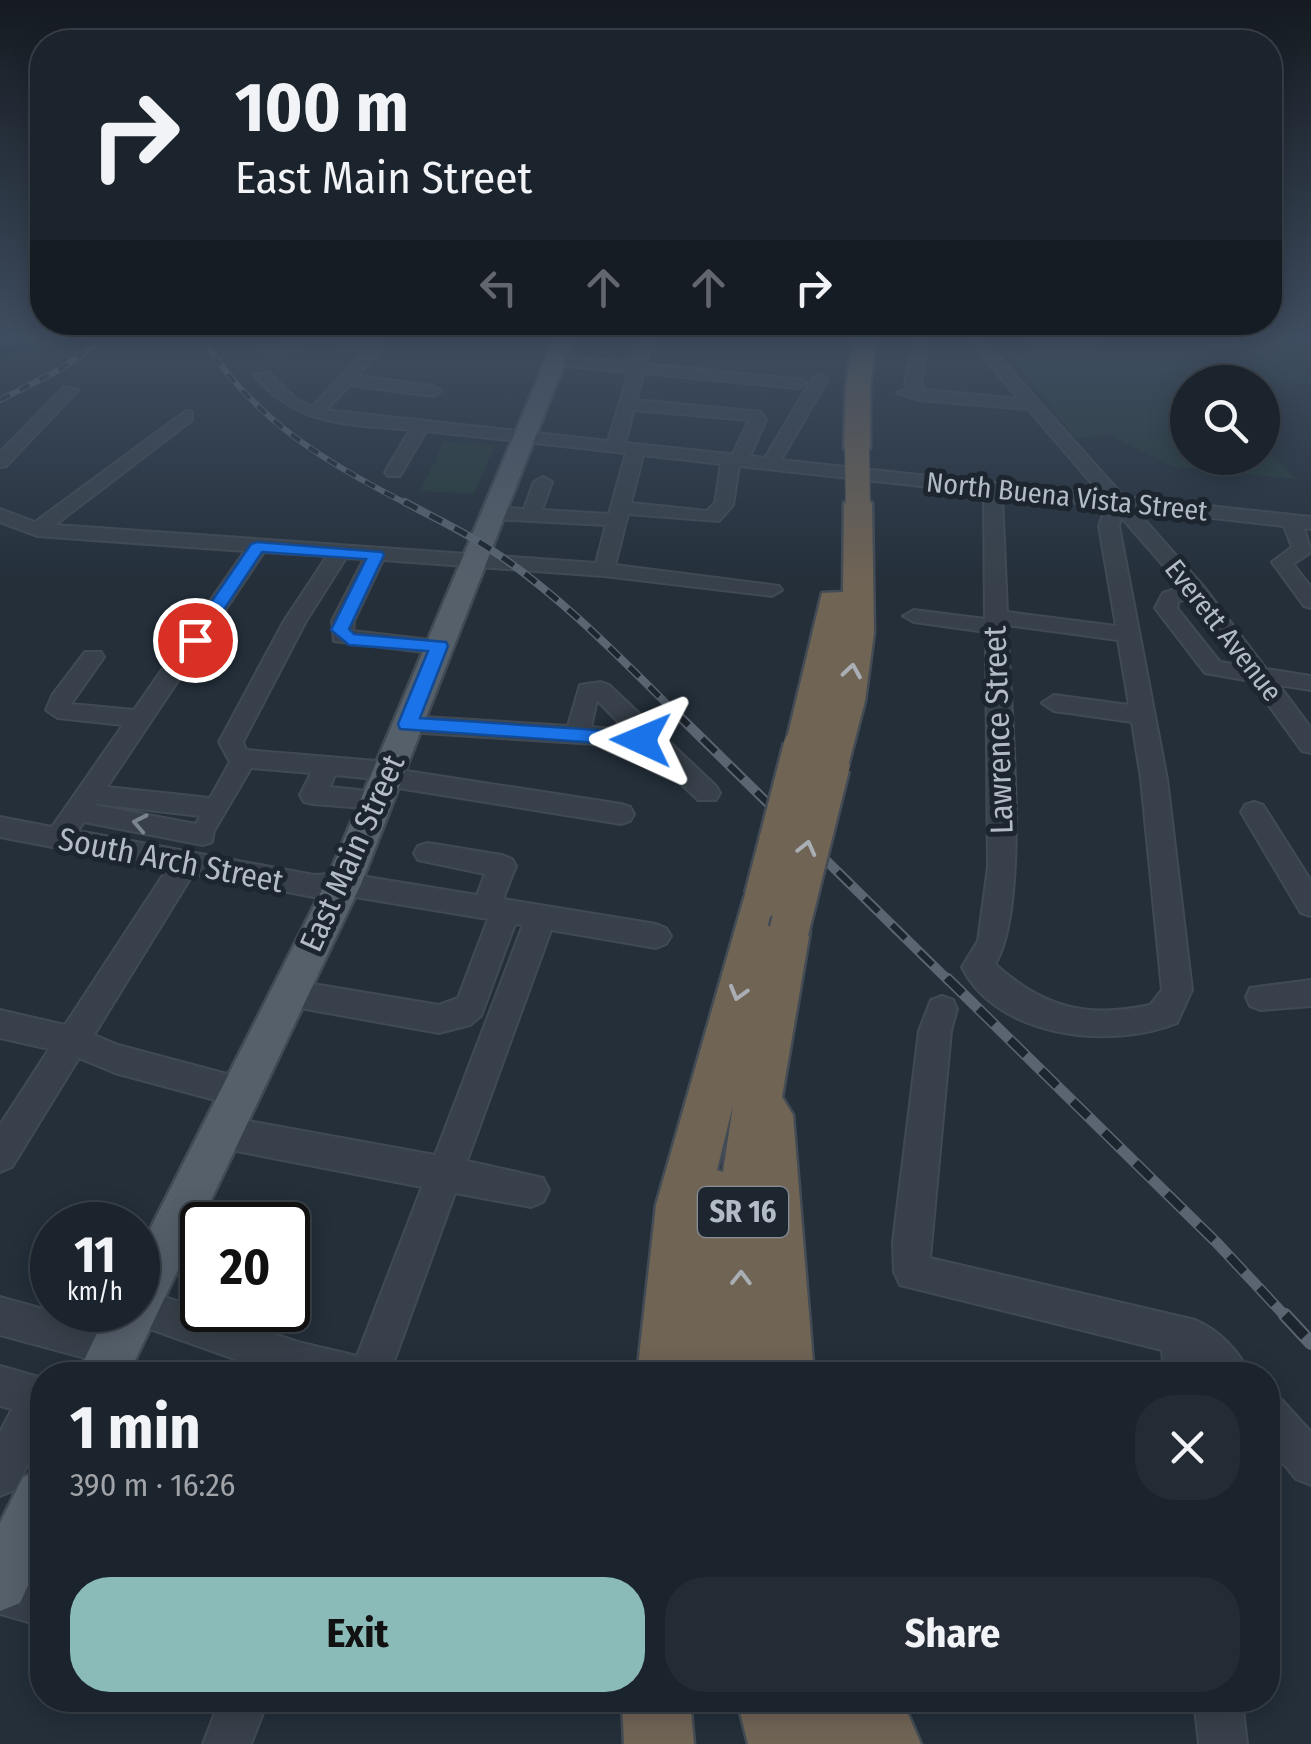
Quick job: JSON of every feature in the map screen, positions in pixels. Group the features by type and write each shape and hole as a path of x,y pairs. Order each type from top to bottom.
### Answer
{"highway":[{"name":"SR 16","path":"709,1362 707,1122 776,915 816,756 848,701 858,633 846,502 844,419"},
{"name":"SR 16","path":"846,446 851,419"},
{"name":"SR 16","path":"744,1362 740,1279 744,1189 765,1051 776,915"},
{"path":"765,1051 776,1182 776,1277 784,1362"},
{"path":"667,1362 682,1205 707,1122"},
{"path":"657,1712 659,1744"},
{"path":"775,1712 784,1744"},
{"path":"822,1712 834,1744"},
{"path":"872,1712 886,1744"}],"main road":[{"name":"East Main Street","path":"160,1257 343,884 532,419"},
{"path":"5,1565 30,1518"}],"street":[{"path":"0,462 41,419"},
{"path":"37,530 182,419"},
{"name":"North Buena Vista Street","path":"362,419 1301,521"},
{"path":"615,446 622,419"},
{"path":"493,512 712,517 724,506 735,460 757,419"},
{"path":"770,464 796,419"},
{"name":"Everett Avenue","path":"1046,419 1196,590 1311,745"},
{"path":"394,472 421,426"},
{"path":"604,570 636,449"},
{"path":"531,515 543,482"},
{"name":"Lawrence Street","path":"993,487 1001,896 992,944 977,967 1026,1007 1063,1018 1137,1023 1158,1018 1172,1006 1177,990 1176,972 1154,779 1142,715"},
{"path":"1054,703 1142,715 1109,526 1116,502"},
{"path":"0,515 37,530 376,555 477,552 772,590"},
{"path":"1301,521 1304,549 1282,562 1311,602"},
{"path":"59,838 257,547"},
{"path":"339,553 236,728 231,742 236,755 244,759 327,766 313,795 384,783 621,814"},
{"path":"376,555 343,620 342,636 439,646"},
{"path":"1196,590 1170,597 1166,608 1213,668 1311,683"},
{"path":"914,616 1126,634"},
{"path":"93,658 58,710 141,719"},
{"path":"576,738 588,690 602,690 707,793"},
{"path":"408,724 632,742 641,740 643,733"},
{"path":"0,1155 191,865 244,759"},
{"path":"83,802 217,808"},
{"path":"83,802 203,835"},
{"path":"1254,812 1309,898"},
{"name":"South Arch Street","path":"0,827 314,886 343,884 656,936"},
{"path":"290,992 438,1019 459,1015 470,1006 496,909 502,866 428,853"},
{"path":"375,1362 541,917"},
{"path":"1261,996 1311,993"},
{"path":"942,1010 935,1031 914,1209 913,1272 1180,1335 1195,1340 1217,1362"},
{"path":"0,1024 73,1040 114,1058 241,1092"},
{"path":"221,1132 531,1190"},
{"path":"0,1316 30,1319"},
{"path":"145,1332 298,1362"},
{"path":"1180,1335 1183,1362"},
{"path":"0,1386 30,1394"},
{"path":"0,1475 30,1419"},
{"path":"1280,1428 1311,1464"},
{"path":"5,1565 30,1591"},
{"path":"227,1744 239,1712"},
{"path":"1219,1712 1223,1744"}],"green space":[{"path":"1061,419 1170,419 1170,465 1109,435 1076,439"},
{"path":"444,442 495,445 474,494 420,491"},
{"path":"1280,463 1296,479 1255,475 1280,475"}],"railway":[{"path":"272,419 320,455 409,505"},
{"path":"405,502 482,544 543,588 678,715"},
{"path":"675,712 949,981"},
{"path":"947,978 1217,1243 1287,1318"},
{"path":"1285,1315 1311,1343"}],"route":[{"path":"195,640 257,547 376,555 340,630 349,639 439,646 408,724 641,740"}]}
